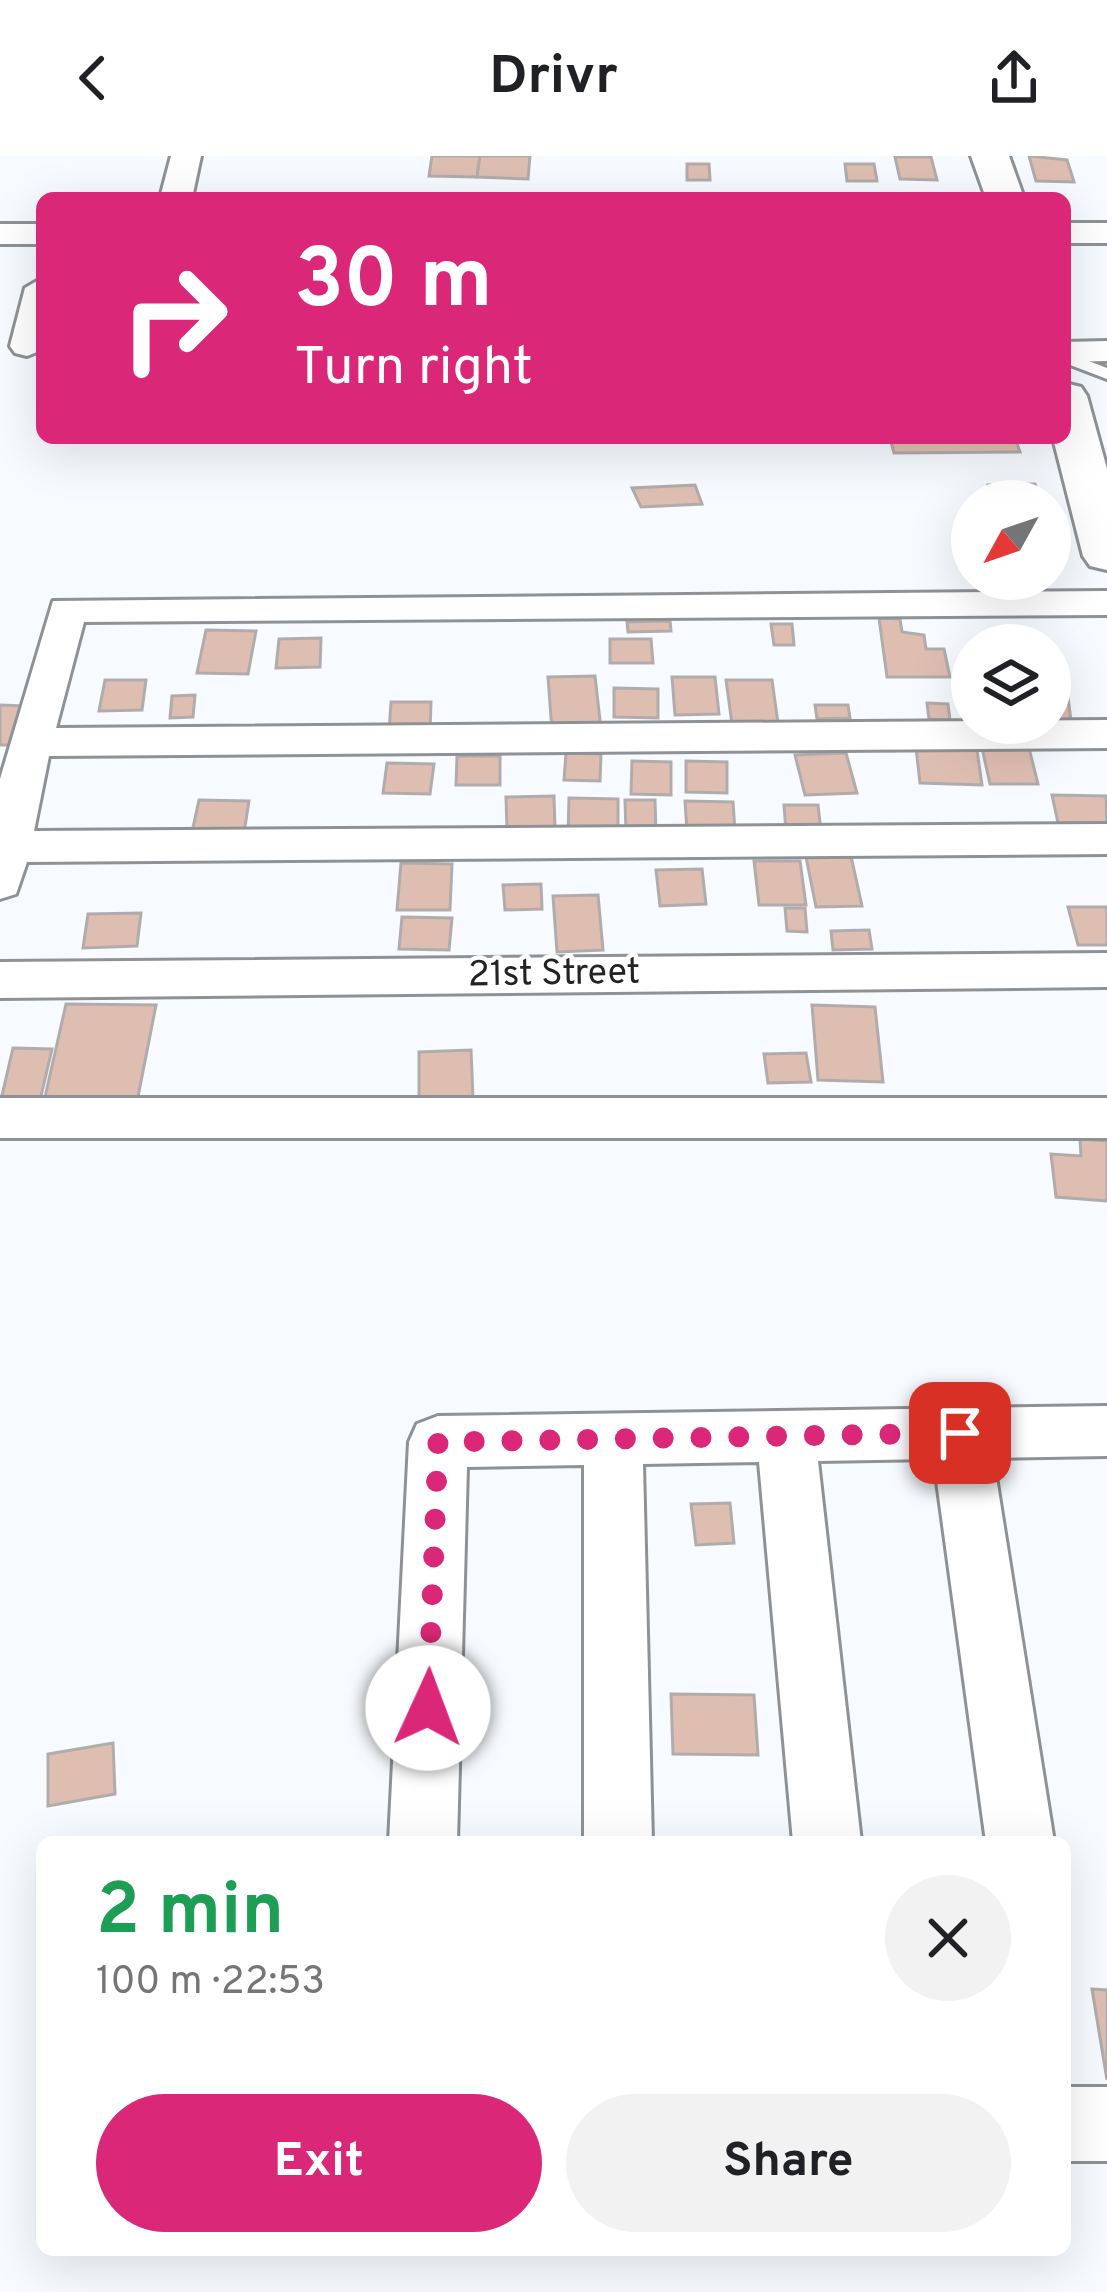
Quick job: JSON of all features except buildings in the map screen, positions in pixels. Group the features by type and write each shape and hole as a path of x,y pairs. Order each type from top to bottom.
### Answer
{"street":[{"path":"177,192 186,156"},
{"path":"990,156 1003,192"},
{"path":"1071,233 1107,233"},
{"path":"0,234 36,234"},
{"path":"23,346 36,306"},
{"path":"1071,354 1107,351"},
{"path":"1071,419 1107,556"},
{"path":"1107,604 67,610 30,742 3,865 1107,838"},
{"path":"30,742 1107,734"},
{"name":"21st Street","path":"0,980 1107,970"},
{"path":"0,1118 1107,1118"},
{"path":"423,1836 438,1442 1107,1431"},
{"path":"960,1433 1019,1836"},
{"path":"785,1436 826,1836"},
{"path":"613,1438 618,1836"},
{"path":"1071,2124 1107,2124"}],"lane":[{"path":"1071,357 1107,374"}],"route":[{"path":"428,1708 438,1442 960,1433"}]}
